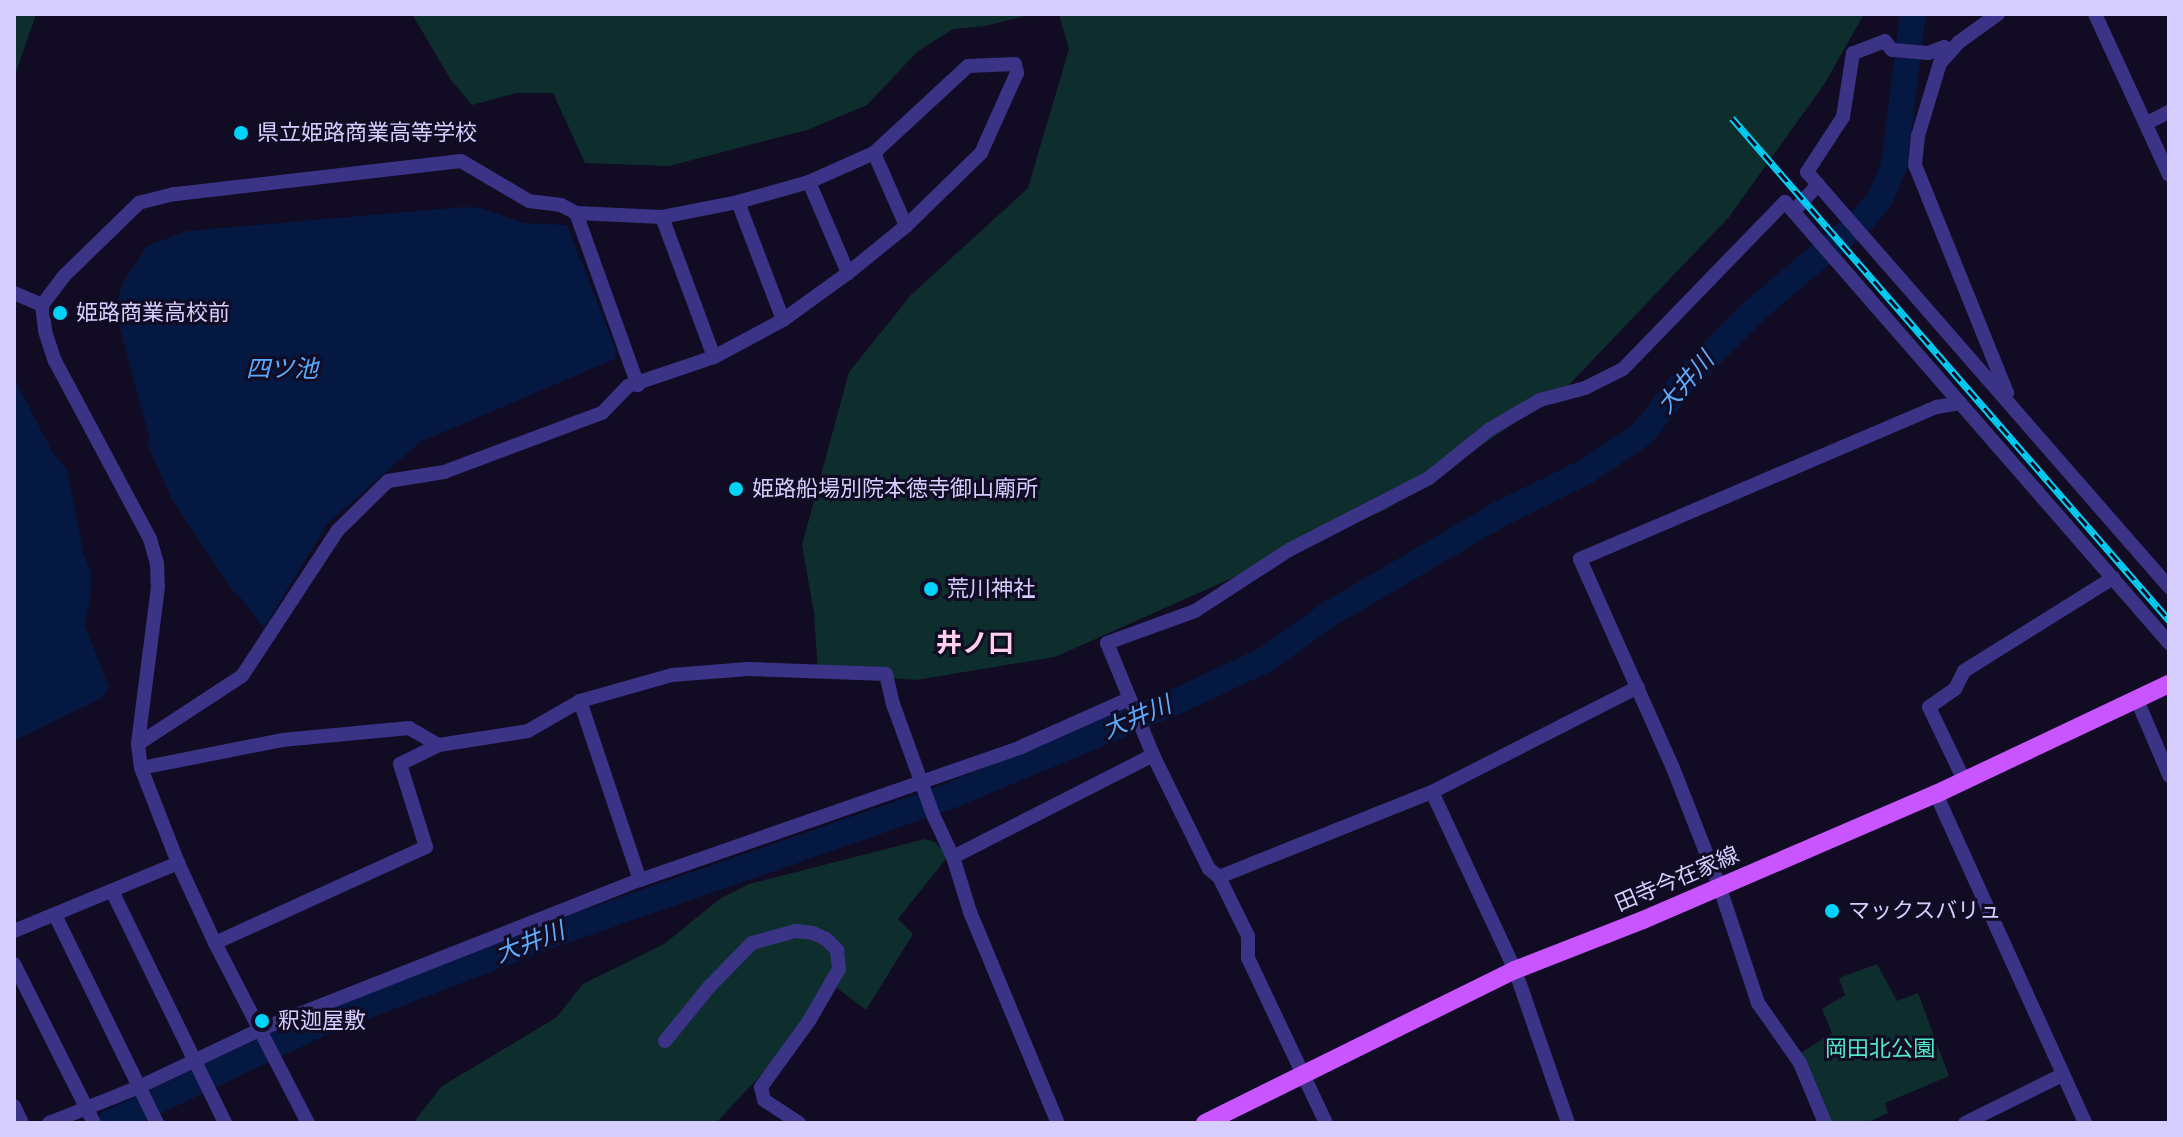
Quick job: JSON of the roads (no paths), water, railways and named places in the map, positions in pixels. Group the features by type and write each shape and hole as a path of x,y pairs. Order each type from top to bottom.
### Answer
{"main road":[{"name":"田寺今在家線","path":"1205,1123 1515,970 1720,888 1936,794 2169,684"}],"street":[{"path":"1998,14 1940,63 1918,136 1915,165 2010,402"},
{"path":"2095,14 2169,175"},
{"path":"1951,51 1944,47 1928,53 1892,50 1885,41 1853,53 1843,117 1807,172 2169,587"},
{"path":"138,744 242,676 338,530 388,481 444,472 602,413 628,386 714,357 783,320 848,273 906,226 981,153 1017,73 1015,64 968,66 874,153 809,182 738,202 662,217 576,213 561,205 529,201 461,161 174,194 139,203 64,276 42,305 45,331 55,361 150,539 157,563 158,587 138,744 141,768 178,863 215,943 308,1123"},
{"path":"2147,123 2169,112"},
{"path":"874,153 906,226"},
{"path":"809,182 848,273"},
{"path":"1794,211 1818,184"},
{"path":"738,202 783,320"},
{"path":"1326,1123 1301,1076 1248,958 1248,936 1219,877 1209,869 1153,755 1107,643 1195,611 1289,550 1429,478 1490,429 1540,400 1585,388 1623,369 1785,202 2169,643"},
{"path":"576,213 638,385"},
{"path":"662,217 714,357"},
{"path":"14,293 42,305"},
{"path":"1825,1123 1800,1063 1758,1003 1720,888 1638,687 1580,559 1936,407 1961,403"},
{"path":"1964,780 1929,707 1955,689 1964,671 2113,578"},
{"path":"215,943 426,847 400,764 439,745 528,731 580,701 687,674 748,669 886,674 920,782 953,857 993,973 1058,1123"},
{"path":"1219,877 1432,792 1638,687"},
{"path":"49,1123 139,1087 261,1029 640,880 1021,747 1129,699"},
{"path":"2137,700 2169,775"},
{"path":"580,701 640,880"},
{"path":"141,768 282,740 409,728 439,745"},
{"path":"953,857 1153,755"},
{"path":"1432,792 1515,970 1568,1123"},
{"path":"1936,794 2085,1123"},
{"path":"14,931 178,863"},
{"path":"112,891 225,1123"},
{"path":"55,915 156,1122"},
{"path":"665,1041 700,997 752,943 795,931 813,933 826,939 837,950 839,969 809,1021 761,1087 764,1100 799,1123"},
{"path":"14,964 94,1123"},
{"path":"1965,1123 2062,1075"},
{"path":"14,1106 22,1123"}],"water":[{"name":"四ツ池","path":"480,208 524,223 567,225 616,350 615,359 420,442 327,524 264,628 238,594 236,596 172,499 147,444 150,440 118,321 117,302 123,283 147,246 187,231"},
{"path":"14,378 53,453 67,470 83,552 91,572 90,599 84,624 109,687 102,698 14,741"}],"waterway":[{"name":"大井川","path":"110,1123 324,1022 545,937 955,794 1182,699 1265,660 1331,613 1496,516 1585,472 1642,434 1685,380 1754,311 1863,219 1880,199 1894,166 1913,14"}],"railway":[{"path":"1732,118 2169,620"}],"place":[{"name":"県立姫路商業高等学校","path":"241,133"},
{"name":"姫路商業高校前","path":"60,313"},
{"name":"姫路船場別院本徳寺御山廟所","path":"736,489"},
{"name":"荒川神社","path":"931,589"},
{"name":"マックスバリュ","path":"1832,911"},
{"name":"釈迦屋敷","path":"262,1021"}],"district":[{"name":"井ノ口","path":"975,644"}],"park label":[{"name":"岡田北公園","path":"1880,1049"}]}
